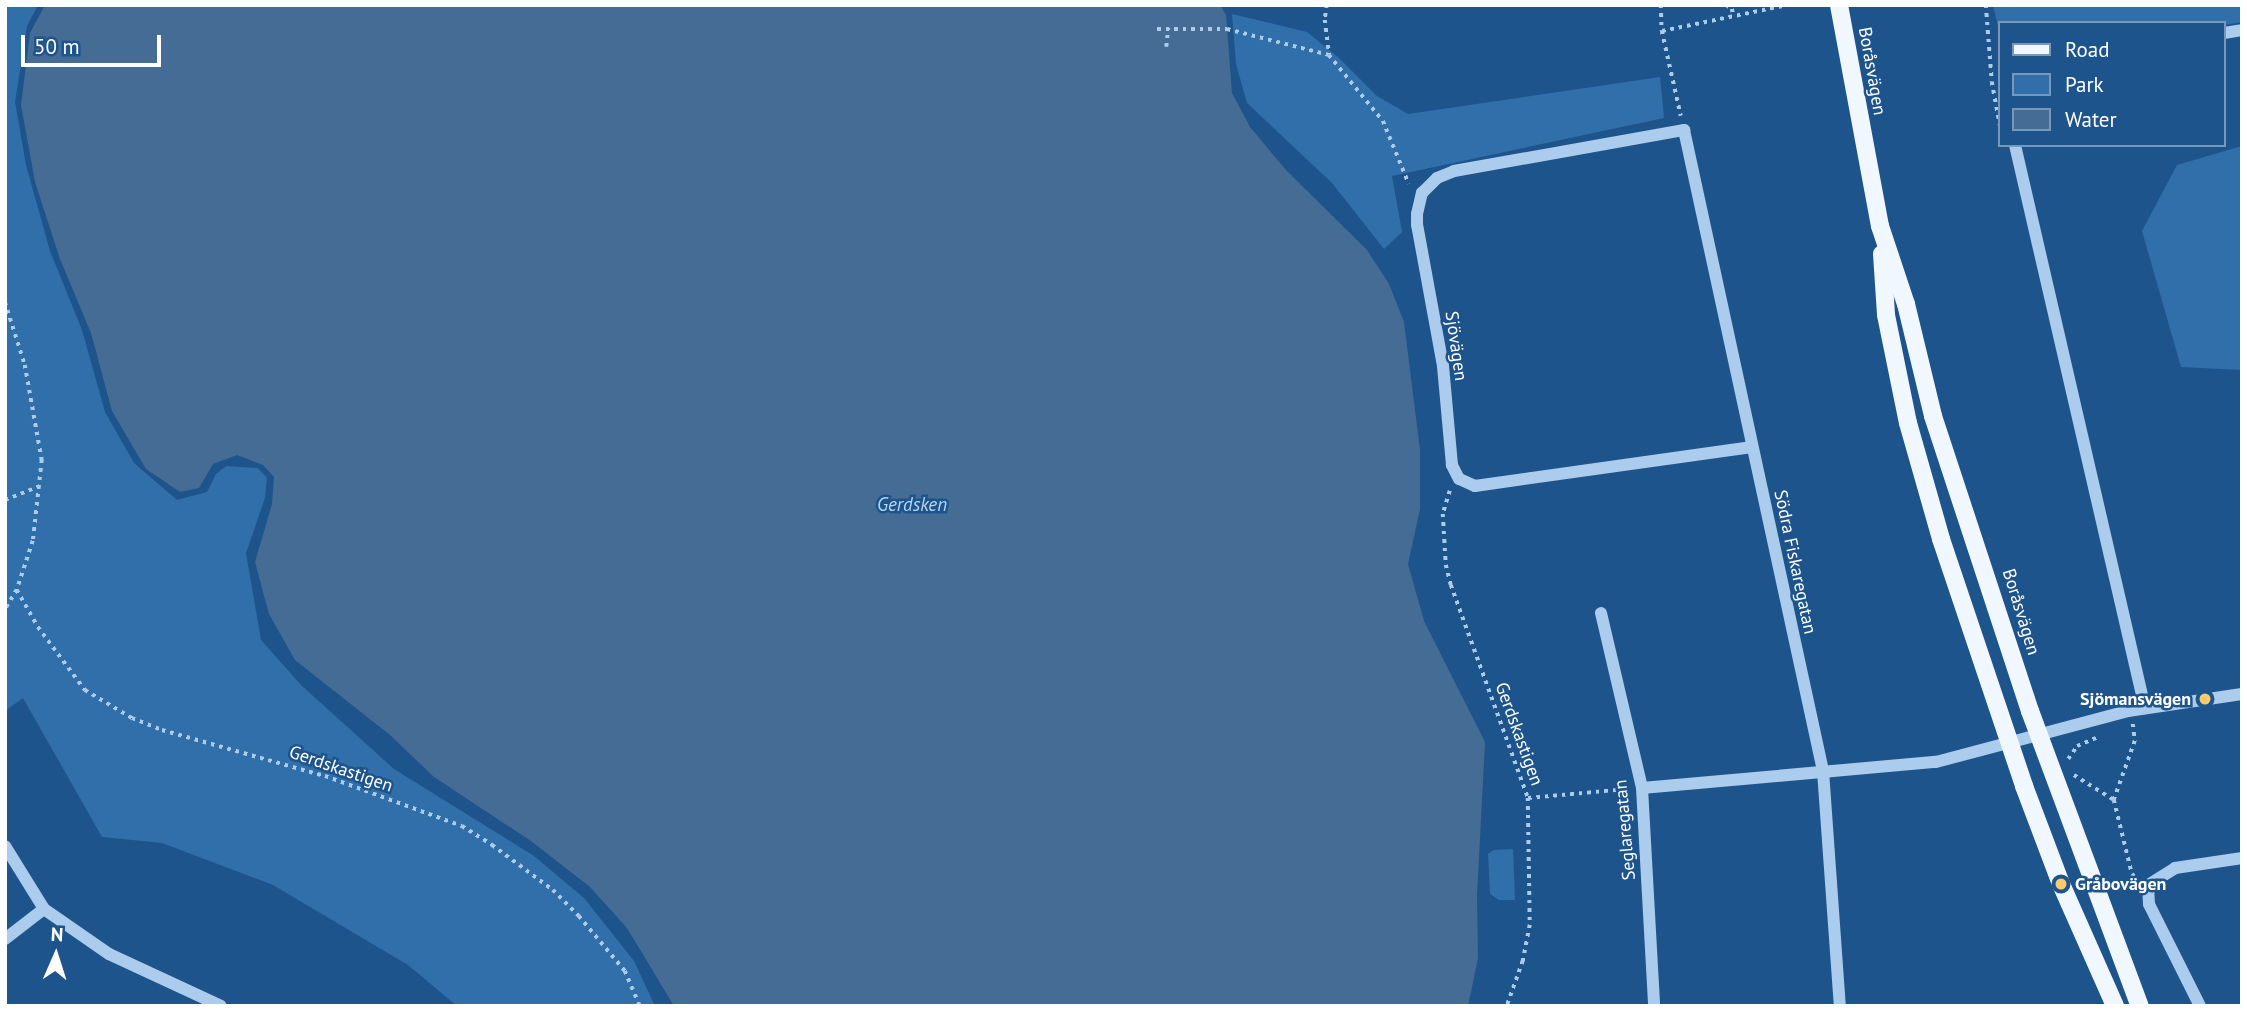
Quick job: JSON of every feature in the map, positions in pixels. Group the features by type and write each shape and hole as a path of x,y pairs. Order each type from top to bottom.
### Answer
{"main road":[{"name":"Boråsvägen","path":"1839,5 1880,226 1886,315 1908,423 1941,539 2008,743 2061,884 2115,1006"},
{"name":"Boråsvägen","path":"1880,226 1906,304 1933,416 2040,735 2140,1006"}],"street":[{"path":"1422,193 1437,178 1454,171 1684,130"},
{"name":"Södra Fiskaregatan","path":"1684,130 1823,771 1840,1006"},
{"path":"2015,147 2146,715"},
{"name":"Sjövägen","path":"1422,193 1417,214 1418,225 1443,366 1452,465 1459,479"},
{"path":"1459,479 1475,486 1752,447"},
{"name":"Seglaregatan","path":"1601,613 1642,788 1654,1006"},
{"path":"1642,788 1936,762 2128,711 2146,715 2242,694"},
{"path":"5,846 44,909 109,954 221,1006"},
{"path":"2200,1006 2149,904 2148,885 2175,868 2242,858"},
{"path":"5,939 44,909"}],"path":[{"path":"1327,5 1325,40 1329,55 1383,121 1407,183 1422,193"},
{"path":"1661,5 1661,32 1684,130"},
{"path":"1726,5 1732,9 1734,17"},
{"path":"1661,32 1787,5"},
{"path":"1986,5 1998,116"},
{"path":"1166,47 1168,28"},
{"path":"1157,29 1227,29 1329,55"},
{"path":"5,302 26,365 42,460 33,541 17,590 5,610"},
{"name":"Gerdskastigen","path":"1459,479 1446,499 1443,514 1446,565 1462,619 1528,797 1530,925 1523,961 1507,1006"},
{"path":"5,500 40,486"},
{"name":"Gerdskastigen","path":"17,590 38,627 85,690 132,718 162,730 325,776 462,826 492,845 553,890 579,916 625,971 639,1006"},
{"path":"2128,711 2135,741 2114,800 2132,874 2148,885"},
{"path":"2124,727 2146,715"},
{"path":"2107,733 2077,746 2068,759 2068,770 2114,800"},
{"path":"1528,797 1642,788"}],"green space":[{"path":"5,5 38,5 27,26 15,102 26,165 50,251 82,330 105,412 134,463 177,500 207,492 216,474 226,466 258,468 267,478 265,498 246,553 261,640 302,686 394,769 534,856 584,898 634,961 655,1006 457,1006 408,965 273,885 162,843 102,837 23,698 5,711"},
{"path":"1993,5 2242,5 2242,22 2226,25 2226,21 1998,21 1998,26"},
{"path":"1232,14 1307,32 1340,59 1377,96 1408,114 1660,77 1664,118 1392,176 1402,232 1384,249 1332,183 1247,103 1236,64"},
{"path":"2242,146 2242,370 2181,367 2142,231 2177,165"},
{"path":"1513,849 1515,900 1499,900 1490,894 1488,854 1494,850"}],"water":[{"name":"Gerdsken","path":"45,5 1220,5 1226,15 1232,93 1250,127 1286,170 1367,250 1389,284 1404,322 1420,450 1420,509 1408,564 1424,621 1485,742 1477,896 1478,958 1468,1006 674,1006 627,928 590,887 531,841 434,777 390,735 295,660 269,614 255,562 272,504 274,477 263,465 237,455 213,464 199,488 180,492 146,469 112,411 91,333 60,259 35,182 21,105 30,33"}],"place":[{"name":"Sjömansvägen","path":"2205,699"},
{"name":"Gråbovägen","path":"2061,884"}]}
